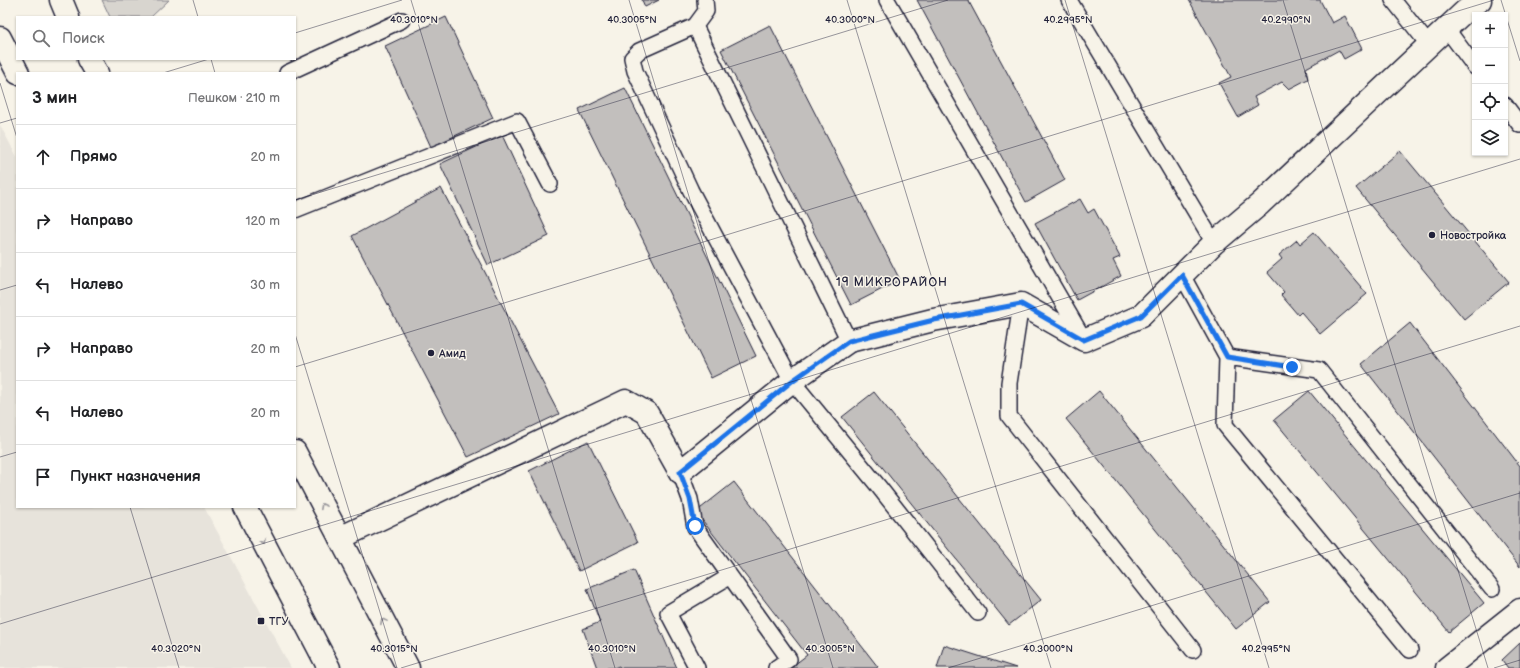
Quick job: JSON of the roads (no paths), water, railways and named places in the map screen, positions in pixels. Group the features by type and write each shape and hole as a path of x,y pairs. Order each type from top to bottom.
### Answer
{"main road":[{"path":"61,0 68,16"},
{"path":"340,538 626,401 647,413 680,472 792,381 849,341 934,320 1021,304 1084,340 1141,316 1214,244 1260,204 1428,44 1465,11 1480,0"},
{"path":"0,38 17,72"},
{"path":"90,60 96,72"},
{"path":"296,454 408,668"},
{"path":"245,508 328,668"},
{"path":"1457,665 1520,610"}],"lane":[{"path":"706,0 706,11 695,26 639,51 632,58 635,71 691,191 792,381 879,487 978,613"},
{"path":"887,0 1084,340"},
{"path":"1069,0 1214,244"},
{"path":"1392,0 1428,44"},
{"path":"289,72 402,20"},
{"path":"695,26 849,341"},
{"path":"1446,28 1472,62"},
{"path":"1508,109 1520,125"},
{"path":"296,210 517,121 550,184"},
{"path":"1182,275 1227,357 1225,426 1410,650"},
{"path":"1021,304 1009,383 1009,416 1193,650"},
{"path":"1227,357 1319,370 1492,590"},
{"path":"680,472 690,499 695,526 789,659 776,668"},
{"path":"698,668 668,613 730,576"}],"place":[{"name":"Новостройка","path":"1432,235"},
{"name":"Амид","path":"431,353"},
{"name":"ТГУ","path":"261,621"}],"district":[{"name":"19 МИКРОРАЙОН","path":"892,282"}]}
